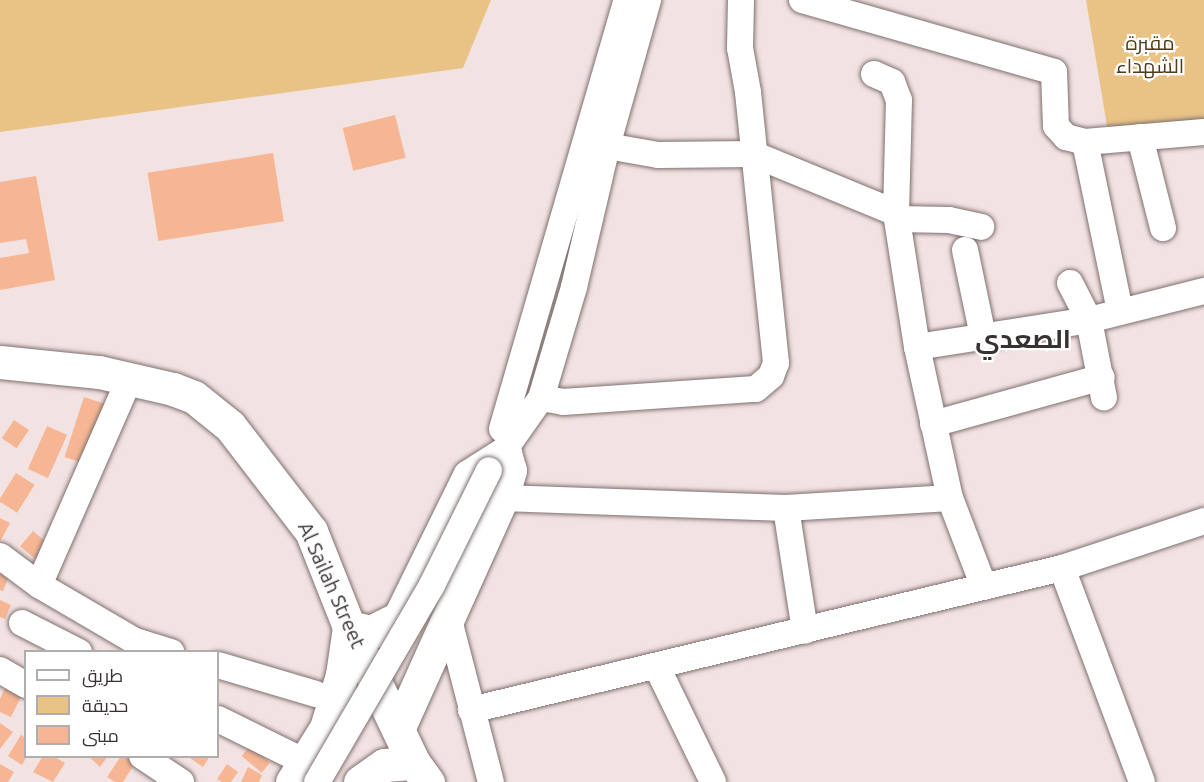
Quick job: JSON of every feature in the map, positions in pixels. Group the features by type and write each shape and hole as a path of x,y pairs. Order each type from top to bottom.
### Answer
{"main road":[{"name":"Al Sailah Street","path":"0,362 130,378 194,397 230,426 311,531 349,627 421,773"},
{"path":"398,729 448,616 499,465"},
{"path":"305,775 333,708 349,627 371,632 399,618 469,476 499,465"},
{"path":"360,782 384,765 421,773"}],"street":[{"path":"333,782 444,592 499,465 627,0"},
{"path":"219,720 305,775 432,585 499,465 541,398 574,286 607,146 648,0"},
{"path":"541,398 563,402 756,389 771,376 776,363 748,92 740,48 741,0"},
{"path":"802,0 1054,72 1056,126 1066,137 1085,142 1204,132"},
{"path":"874,74 892,82 899,100 896,216 917,347 951,498 984,587"},
{"path":"1140,137 1163,228"},
{"path":"1085,142 1120,311"},
{"path":"607,146 658,155 753,154 896,216 949,220 981,227"},
{"path":"964,250 983,336"},
{"path":"933,424 1103,388 1089,320 1070,283"},
{"path":"917,347 1089,320 1204,291"},
{"path":"39,585 130,378"},
{"path":"499,465 786,508 951,498"},
{"path":"786,508 805,630"},
{"path":"471,710 657,668 1062,567 1204,521"},
{"path":"0,556 39,585 135,641 167,650"},
{"path":"1062,567 1142,782"},
{"path":"448,616 491,782"},
{"path":"22,623 77,650"},
{"path":"219,665 316,694"},
{"path":"657,668 713,782"},
{"path":"0,670 24,684"},
{"path":"145,758 181,782"}],"green space":[{"path":"0,0 491,0 463,68 0,132"},
{"name":"مقبرة الشهداء","path":"1086,0 1204,0 1204,121 1108,132"}],"building":[{"path":"395,115 406,158 353,171 343,128"},
{"path":"273,153 284,221 158,241 148,173"},
{"path":"36,176 55,280 0,290 0,258 29,253 26,239 0,243 0,182"},
{"path":"84,397 108,405 88,465 65,457"},
{"path":"14,420 29,430 17,448 2,438"},
{"path":"47,426 67,435 48,478 28,469"},
{"path":"16,473 35,485 17,513 0,502"},
{"path":"0,518 10,523 0,542"},
{"path":"33,531 51,546 38,561 20,546"},
{"path":"0,563 12,568 3,591 0,590"},
{"path":"0,600 11,605 5,619 0,617"},
{"path":"7,683 24,691 11,717 0,712 0,699"},
{"path":"0,723 13,732 0,749"},
{"path":"21,735 24,737 24,758 26,758 22,765 8,756"},
{"path":"250,746 270,763 262,773 242,756"},
{"path":"42,758 56,758 65,763 53,782 33,772"},
{"path":"90,758 107,758 100,767"},
{"path":"120,758 137,760 123,782 115,782 107,777"},
{"path":"190,758 209,758 203,767"},
{"path":"0,764 14,772 8,782 0,782"},
{"path":"227,764 238,772 231,782 222,782 217,779"},
{"path":"248,767 262,775 259,782 241,782"}],"district":[{"name":"الصعدي","path":"1023,339"}]}
